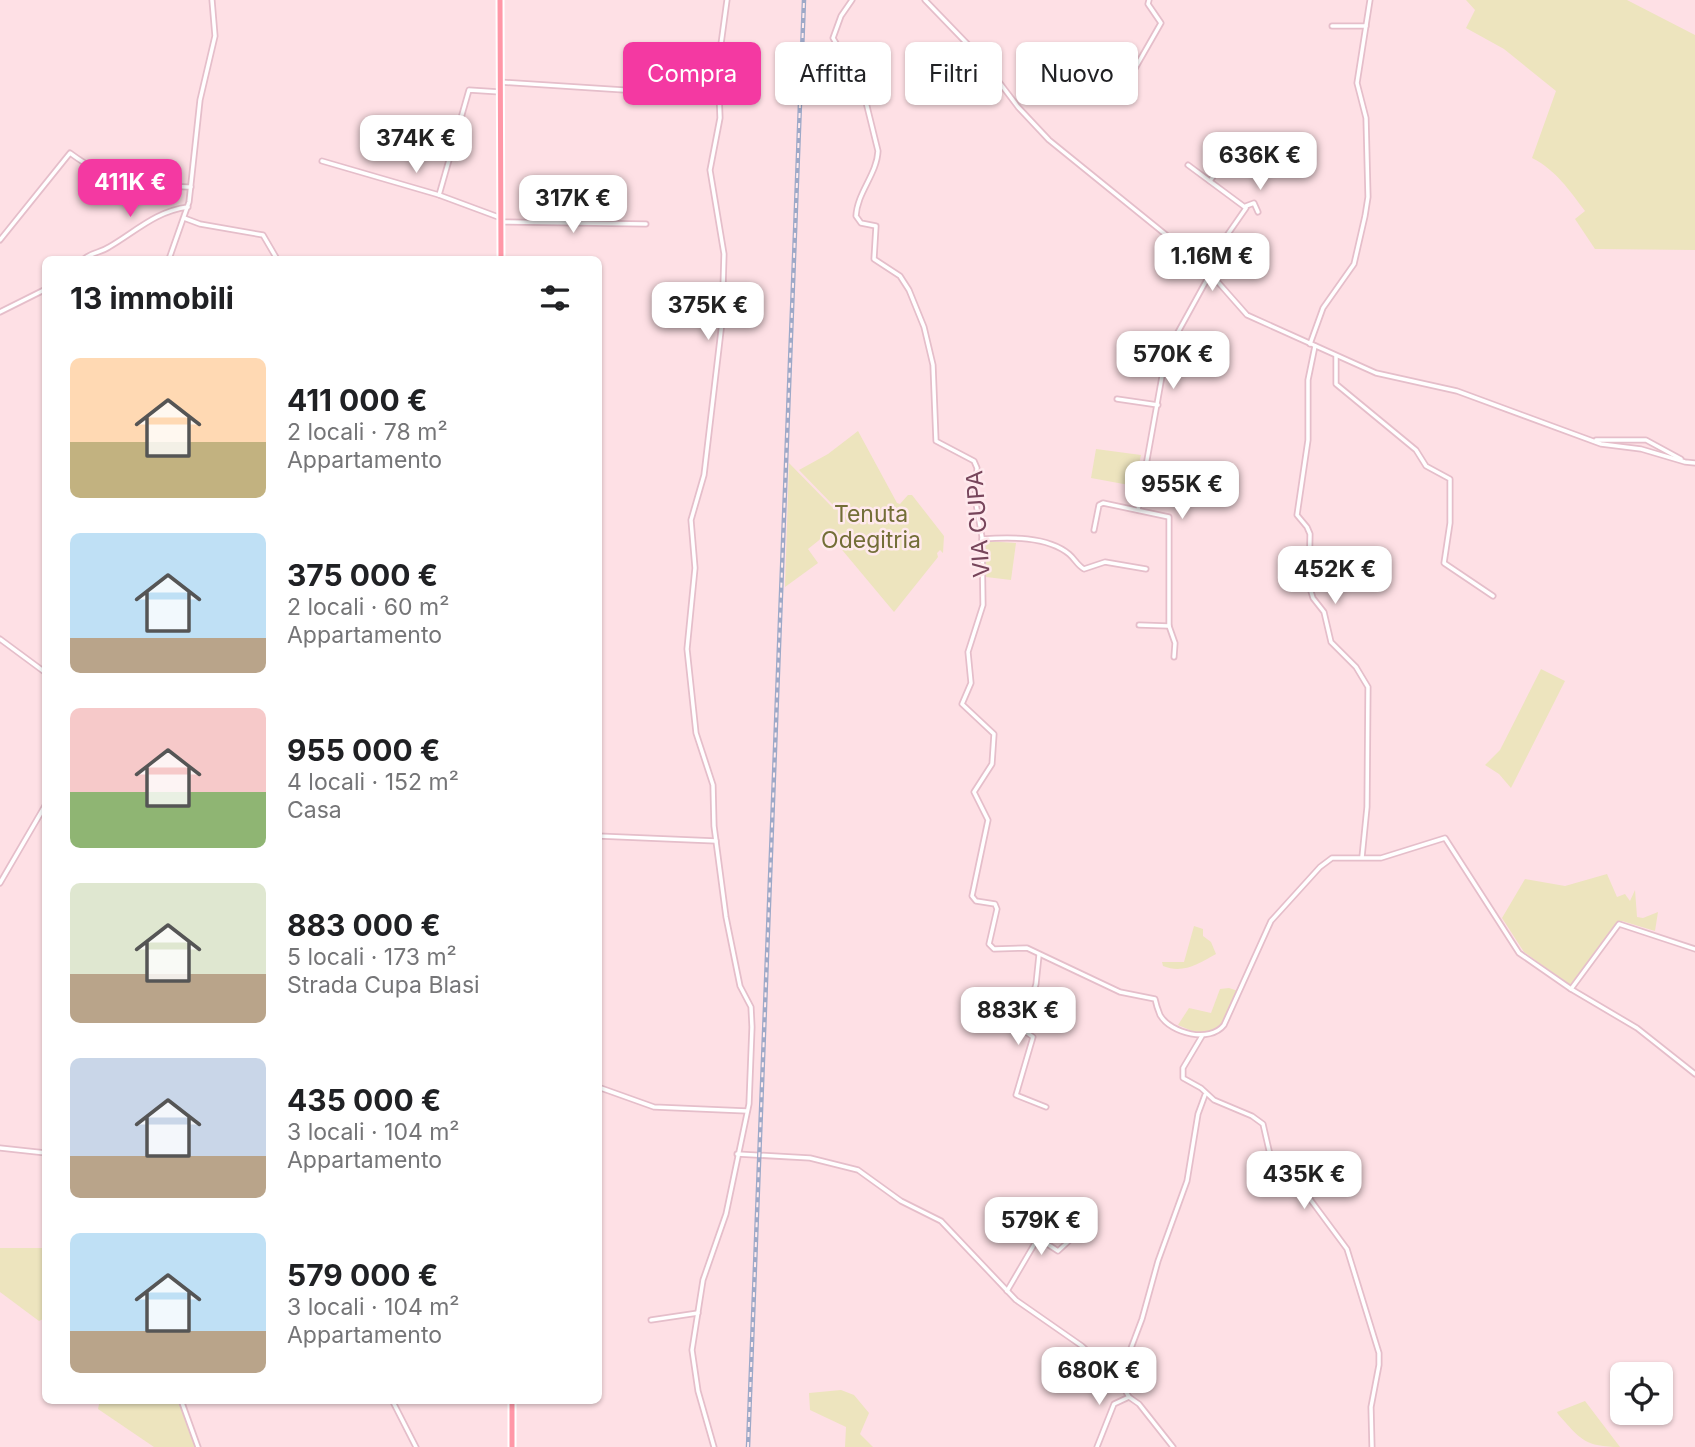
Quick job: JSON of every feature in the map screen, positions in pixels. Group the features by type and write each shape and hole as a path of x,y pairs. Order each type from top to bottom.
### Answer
{"main road":[{"path":"499,0 501,256"},
{"path":"512,1404 512,1447"}],"street":[{"path":"170,256 188,207 200,100 215,36 212,0"},
{"path":"714,1447 693,1367 692,1350 703,1280 726,1214 747,1111 751,1007 740,986 726,917 716,841 713,785 696,733 687,649 695,568 691,520 704,475 722,322 724,254 710,170 720,118 718,66 727,0"},
{"name":"VIA CUPA","path":"852,0 841,16 833,38 863,90 878,151 877,161 858,203 856,216 860,223 876,226 874,259 900,276 909,290 924,327 933,365 936,442 976,463 975,498 982,539 983,605 968,652 971,683 962,704 994,734 992,764 974,792 988,820 972,896 976,901 995,904 997,909 989,944 994,949 1027,948 1039,955"},
{"path":"925,0 981,58 1018,107 1049,140 1205,267 1247,315 1383,375 1457,391 1611,446 1641,449 1695,463"},
{"path":"1138,63 1161,23 1148,4 1149,0"},
{"path":"1310,344 1323,308 1354,264 1368,197 1366,118 1357,83 1370,0"},
{"path":"1332,26 1366,26"},
{"path":"500,82 623,90"},
{"path":"439,195 469,90 500,92"},
{"path":"1210,181 1235,146"},
{"path":"0,240 71,153 91,169 130,185 191,187"},
{"path":"322,161 439,195 501,220 646,224"},
{"path":"1188,165 1246,206"},
{"path":"1246,206 1254,203 1258,212"},
{"path":"1205,267 1246,210 1246,206"},
{"path":"87,256 92,252 104,250 158,215 188,207"},
{"path":"184,218 200,224 263,235 275,256"},
{"path":"1138,510 1166,355 1211,273"},
{"path":"0,312 42,291"},
{"path":"1315,346 1308,380 1308,440 1297,515 1310,534 1309,585 1312,598 1324,612 1329,639 1360,672 1368,687 1367,807 1362,857"},
{"path":"1336,356 1336,384 1416,450 1426,466 1450,478 1450,523 1444,563 1493,596"},
{"path":"1117,399 1158,405"},
{"path":"1587,439 1648,440 1689,463"},
{"path":"1094,530 1101,503 1170,519 1169,626 1175,643 1174,657"},
{"path":"982,539 1038,540 1068,554 1084,569 1109,562 1146,569"},
{"path":"1139,625 1169,626"},
{"path":"0,639 42,670"},
{"path":"0,883 42,811"},
{"path":"602,836 716,841"},
{"path":"1046,1107 1016,1095 1033,1037 1023,1030 1036,984 1039,955 1120,992 1154,999 1161,1017 1167,1021 1202,1036 1214,1034 1224,1024 1271,921 1280,908 1332,858 1381,858 1445,838 1518,953 1570,989 1637,1028 1695,1074"},
{"path":"1570,989 1619,924 1695,949"},
{"path":"1202,1036 1183,1068 1182,1076 1204,1090 1205,1094 1263,1124 1271,1158 1307,1195 1347,1249 1361,1286 1379,1353 1371,1407 1372,1447"},
{"path":"602,1088 654,1107 747,1111"},
{"path":"1119,1380 1142,1319 1158,1261 1188,1181 1198,1114 1205,1094"},
{"path":"0,1148 42,1153"},
{"path":"737,1154 810,1157 858,1170 901,1201 941,1221 1007,1291 1082,1346 1119,1380 1129,1396 1139,1404 1173,1447"},
{"path":"1007,1291 1038,1238 1058,1251 1071,1239"},
{"path":"651,1320 698,1313"},
{"path":"1097,1447 1114,1404 1129,1396"},
{"path":"182,1404 198,1447"},
{"path":"394,1404 416,1447"}],"green space":[{"path":"1466,0 1627,0 1695,35 1695,250 1595,249 1575,219 1585,211 1555,175 1532,158 1556,91 1504,49 1466,28 1475,10"},
{"name":"Tenuta Odegitria","path":"858,431 897,503 900,504 908,495 912,495 944,536 943,553 940,550 937,553 938,557 894,612 828,533 808,549 818,563 785,587 789,463 832,507 799,470 828,454"},
{"path":"1096,449 1141,455 1139,464 1133,463 1129,485 1091,478"},
{"path":"985,541 1016,543 1011,580 986,577"},
{"path":"1541,669 1565,681 1511,788 1499,774 1485,765 1500,750"},
{"path":"1607,874 1617,897 1625,894 1630,901 1635,890 1637,917 1643,918 1658,912 1655,931 1622,921 1571,986 1524,952 1502,918 1525,879 1565,886"},
{"path":"1194,926 1203,929 1203,936 1211,942 1216,954 1184,968 1163,966 1162,962 1184,962"},
{"path":"1220,989 1238,991 1219,1030 1199,1034 1178,1025 1189,1008 1211,1013"},
{"path":"0,1248 42,1248 42,1320 39,1321 0,1292"},
{"path":"841,1390 854,1395 869,1413 860,1434 873,1447 845,1447 846,1427 810,1410 809,1393"},
{"path":"1585,1401 1620,1447 1584,1440 1557,1412"},
{"path":"99,1404 180,1404 196,1447 154,1447 98,1409"}],"railway":[{"path":"748,1447 804,0"}]}
